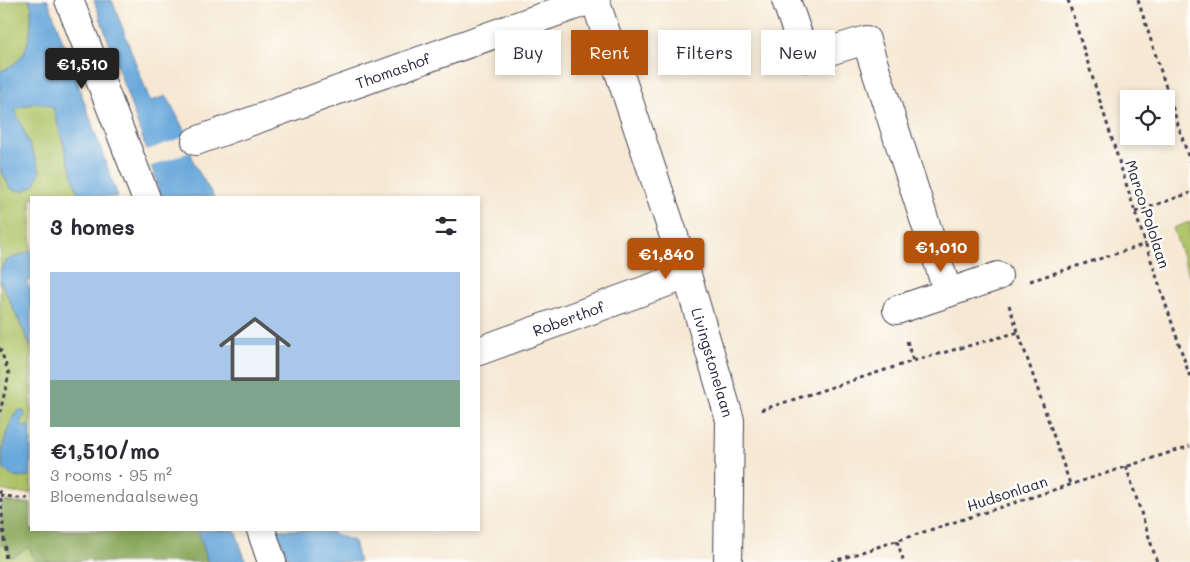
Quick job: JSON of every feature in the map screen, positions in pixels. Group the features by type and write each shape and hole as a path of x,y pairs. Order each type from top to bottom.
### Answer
{"street":[{"path":"69,0 145,196"},
{"name":"Thomashof","path":"196,141 590,0"},
{"name":"Livingstonelaan","path":"595,0 687,275 730,420 728,562"},
{"path":"786,0 806,58 866,40 948,293"},
{"name":"Roberthof","path":"480,352 687,275"},
{"path":"897,310 948,293 1001,283"},
{"path":"261,531 272,562"}],"path":[{"name":"Marco Pololaan","path":"1068,0 1135,212 1190,377"},
{"path":"1138,0 1190,162"},
{"path":"1135,212 1190,193"},
{"path":"1070,484 1001,283 1146,244"},
{"path":"730,420 914,361 1018,332"},
{"path":"0,348 9,374 0,412"},
{"name":"Hudsonlaan","path":"832,562 1190,446"},
{"path":"1126,466 1157,562"},
{"path":"0,490 6,562"},
{"path":"1,495 30,498"},
{"path":"897,541 904,562"}],"green space":[{"path":"17,0 29,0 33,8 31,9 29,40 20,58 0,72 0,4"},
{"path":"41,102 53,108 79,196 30,196 30,251 5,261 0,272 0,168 10,188 17,191 15,110"},
{"path":"1190,222 1190,278 1173,228"},
{"path":"0,280 30,345 30,425 26,427 21,425 21,420 14,415 4,440 2,460 3,467 18,478 30,475 30,493 0,490"},
{"path":"6,501 30,503 30,531 198,531 208,562 91,562 90,559 76,562 35,562 29,547 11,558 6,544 0,546 0,503"},
{"path":"6,544 29,547 35,562 0,562 0,546"}],"water":[{"path":"29,0 48,0 118,196 79,196 53,108 44,104 29,104 15,110 40,170 36,182 32,187 22,191 10,188 0,168 0,72 18,61 25,51 29,39 32,8"},
{"path":"94,0 112,0 150,101 167,96 185,132 194,164 213,196 161,196 146,148"},
{"path":"30,251 30,280 26,282 30,288 30,345 0,280 0,272 5,261"},
{"path":"19,410 24,411 25,416 21,420 21,425 26,427 30,425 30,475 18,478 5,471 2,460 8,429"},
{"path":"198,531 235,531 246,562 208,562"},
{"path":"277,531 332,531 334,534 354,541 359,562 289,562"}],"pier":[{"path":"189,135 193,151 149,167 144,151"}]}
